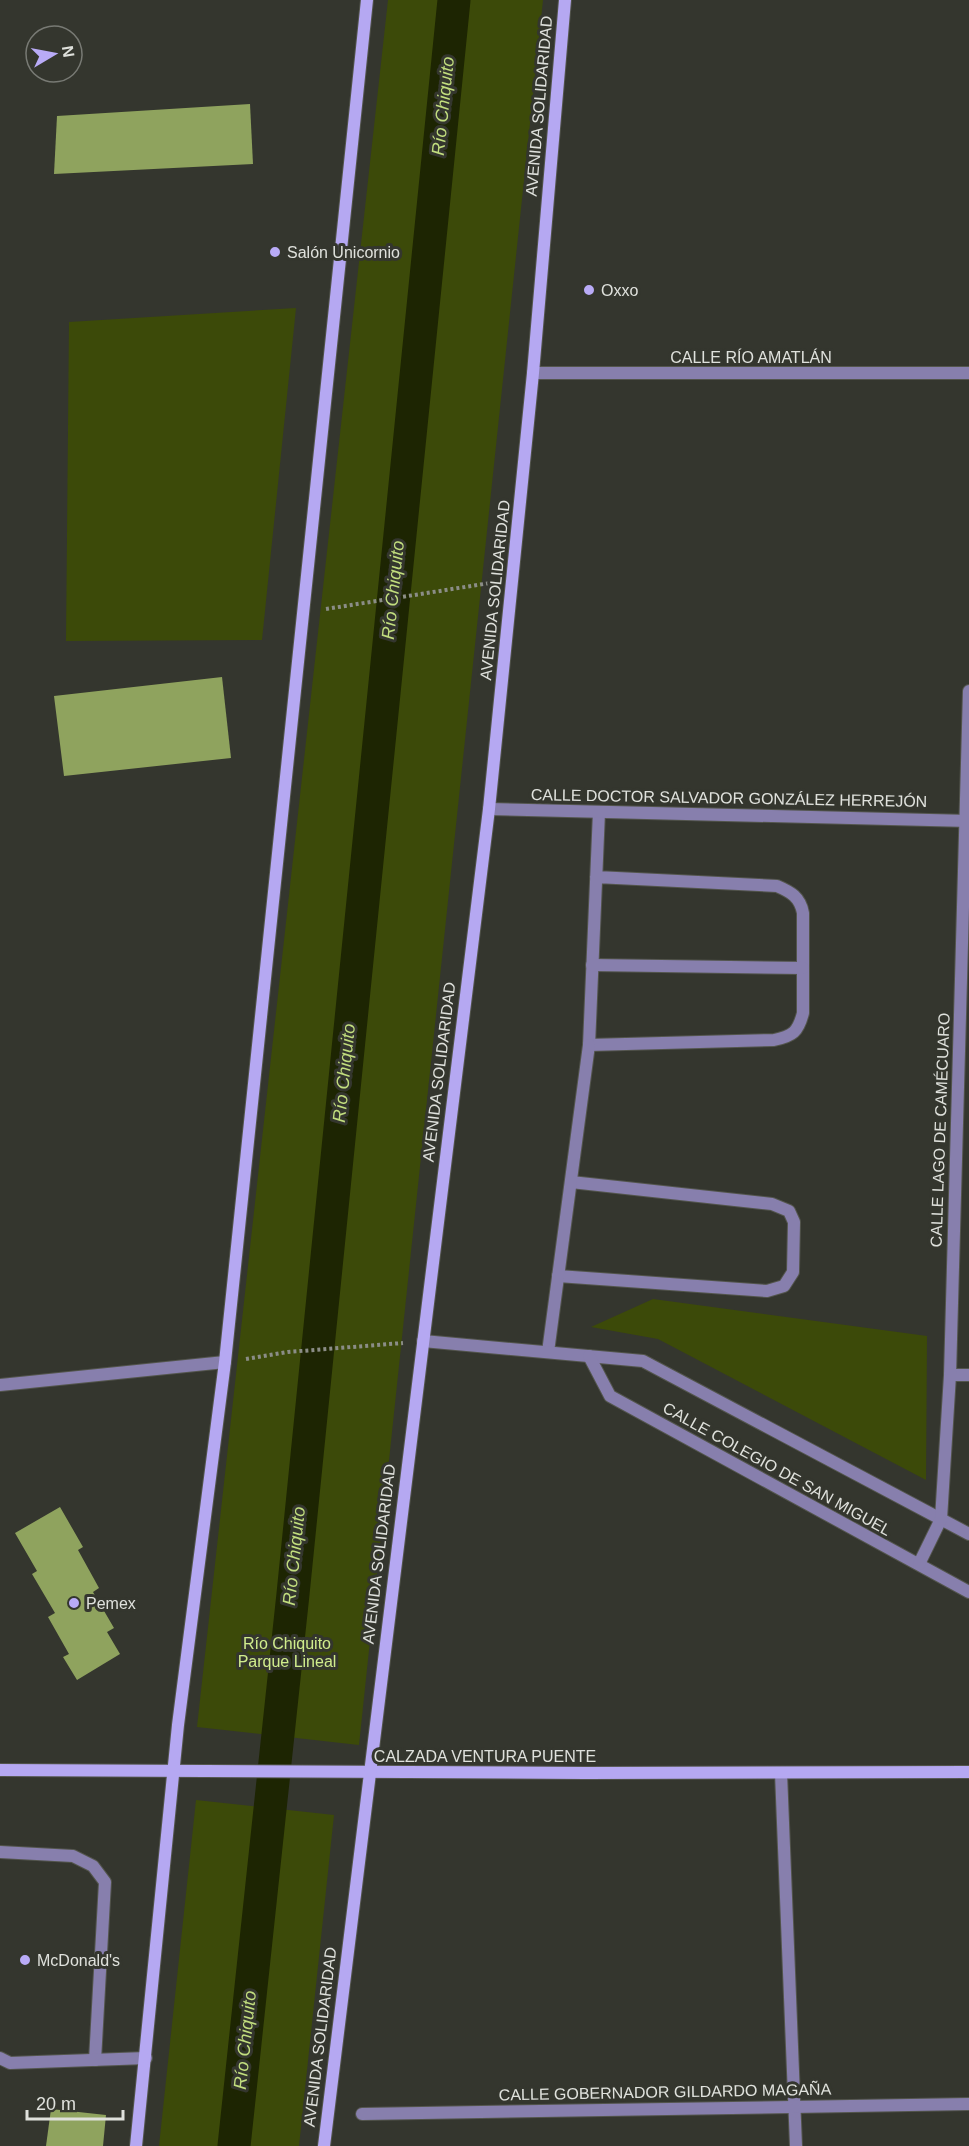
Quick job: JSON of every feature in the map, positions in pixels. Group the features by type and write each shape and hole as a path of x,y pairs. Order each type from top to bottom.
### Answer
{"main road":[{"path":"136,2146 147,2058 167,1825 225,1362 367,0"},
{"name":"AVENIDA SOLIDARIDAD","path":"324,2146 368,1772 489,809 533,373 565,0"},
{"name":"CALZADA VENTURA PUENTE","path":"0,1770 969,1772"}],"street":[{"name":"CALLE RÍO AMATLÁN","path":"533,373 969,373"},
{"name":"CALLE LAGO DE CAMÉCUARO","path":"919,1564 941,1519 950,1375 969,691"},
{"name":"CALLE DOCTOR SALVADOR GONZÁLEZ HERREJÓN","path":"489,809 967,820"},
{"path":"548,1352 589,1045 599,812"},
{"path":"589,1045 774,1040 788,1037 800,1028 803,1013 804,913 801,903 792,893 777,886 596,877"},
{"path":"592,965 803,968"},
{"path":"558,1276 768,1291 784,1286 793,1272 794,1222 789,1211 772,1204 571,1182"},
{"name":"CALLE COLEGIO DE SAN MIGUEL","path":"423,1341 643,1361 969,1534"},
{"name":"CALLE COLEGIO DE SAN MIGUEL","path":"589,1356 610,1396 969,1592"},
{"path":"0,1385 225,1362"},
{"path":"950,1375 969,1375"},
{"path":"781,1773 796,2146"},
{"path":"0,1852 73,1856 93,1866 105,1882 95,2060"},
{"path":"0,2058 10,2063 147,2058"},
{"name":"CALLE GOBERNADOR GILDARDO MAGAÑA","path":"362,2114 969,2104"}],"path":[{"path":"304,613 366,601 512,580"},
{"path":"225,1362 288,1352 423,1341"}],"green space":[{"name":"Río Chiquito Parque Lineal","path":"388,0 543,0 359,1745 197,1727"},
{"path":"296,308 262,640 66,641 69,322"},
{"path":"653,1299 927,1336 926,1480 658,1339 591,1327"},
{"path":"196,1800 334,1815 299,2146 159,2146"}],"building":[{"path":"250,104 253,164 54,174 57,116"},
{"path":"222,677 231,758 64,776 54,696"},
{"name":"Pemex","path":"60,1507 83,1547 78,1550 99,1588 93,1592 114,1628 107,1632 120,1654 77,1680 63,1657 69,1654 48,1617 55,1613 32,1574 37,1571 15,1533"},
{"path":"51,2109 106,2115 103,2146 46,2146"}],"waterway":[{"name":"Río Chiquito","path":"234,2146 293,1594 454,0"}],"place":[{"name":"Salón Unicornio","path":"275,252"},
{"name":"Oxxo","path":"589,290"},
{"name":"Pemex","path":"74,1603"},
{"name":"McDonald's","path":"25,1960"}]}
